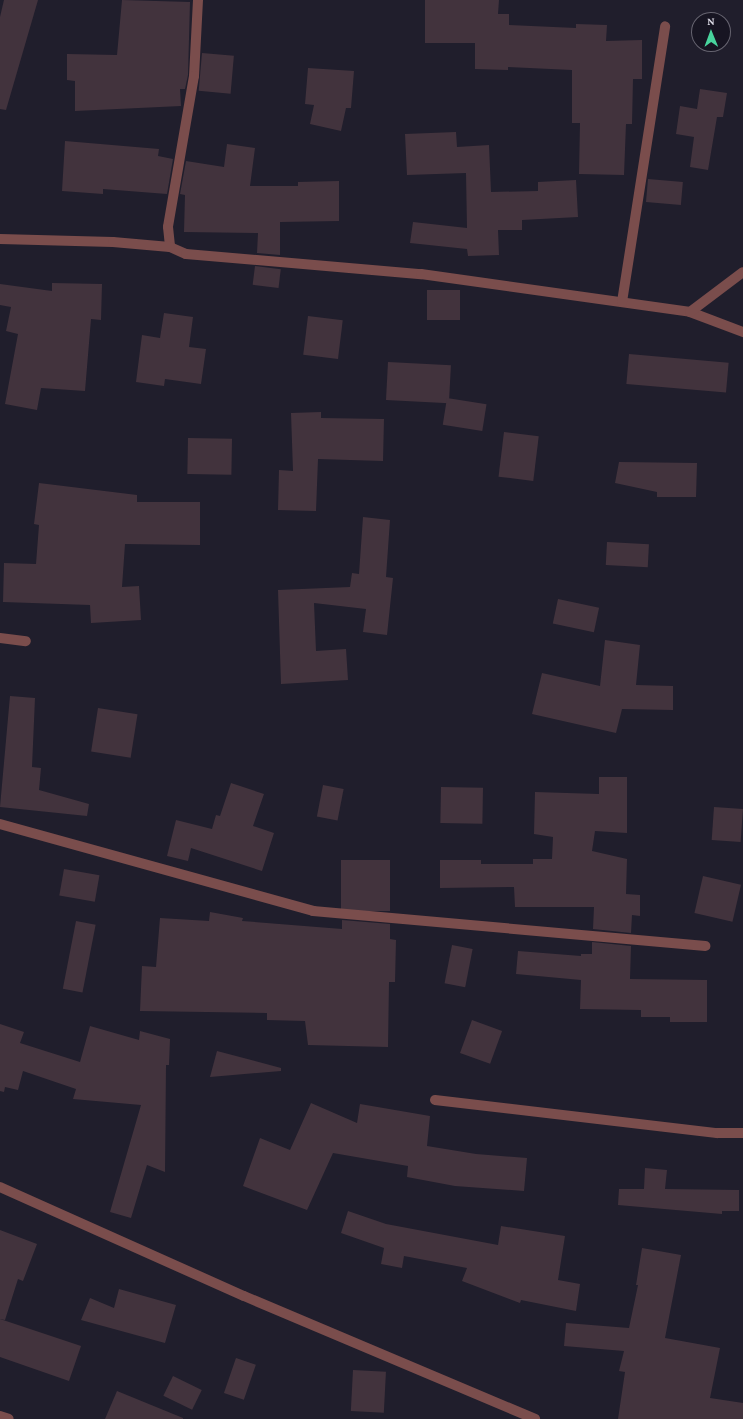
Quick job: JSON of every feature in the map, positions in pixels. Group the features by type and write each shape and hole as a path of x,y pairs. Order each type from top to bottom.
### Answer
{"street":[{"path":"170,247 168,227 194,76 198,0"},
{"path":"622,302 665,26"},
{"path":"0,239 113,242 170,247 186,254 421,274 690,312 743,332"},
{"path":"690,312 743,272"},
{"path":"0,638 26,641"},
{"path":"0,824 313,911 705,946"},
{"path":"435,1100 717,1133 743,1133"},
{"path":"0,1187 244,1296 535,1419"},
{"path":"0,1416 9,1419"}],"building":[{"path":"4,0 38,0 6,110 0,109 0,17"},
{"path":"122,0 190,2 188,75 185,89 180,89 181,106 75,111 75,81 67,80 67,54 117,55"},
{"path":"425,0 499,0 498,14 509,14 509,25 576,28 576,24 607,25 606,41 642,40 642,79 633,79 632,124 626,124 624,175 579,174 580,123 572,123 572,70 508,67 508,70 475,69 475,43 425,43"},
{"path":"202,53 234,56 231,94 199,91"},
{"path":"308,68 354,71 351,108 346,108 341,131 310,124 314,105 305,104"},
{"path":"700,89 727,93 723,117 717,117 708,170 690,167 694,137 676,134 680,106 697,109"},
{"path":"456,132 457,147 489,145 491,192 538,191 538,182 576,180 578,217 522,220 522,230 498,230 499,255 468,256 467,249 410,243 413,222 467,228 466,173 407,175 405,134"},
{"path":"65,141 159,149 158,156 173,159 167,194 103,189 103,194 62,191"},
{"path":"227,144 255,148 250,186 298,186 298,182 339,181 339,221 280,222 280,255 257,253 258,233 184,232 185,195 180,194 186,161 224,167"},
{"path":"648,179 683,182 681,205 646,202"},
{"path":"255,266 281,269 278,288 253,285"},
{"path":"52,283 102,284 101,320 91,319 85,391 41,388 37,410 5,404 18,334 6,331 11,307 0,305 0,284 52,291"},
{"path":"427,290 460,290 460,320 427,320"},
{"path":"164,313 193,317 189,347 206,349 201,384 165,379 164,386 136,382 142,335 160,338"},
{"path":"308,316 343,320 338,359 303,355"},
{"path":"629,354 729,363 726,393 626,384"},
{"path":"388,362 451,365 449,403 386,400"},
{"path":"447,398 487,404 482,431 443,425"},
{"path":"321,412 321,418 384,419 383,461 318,459 316,511 278,510 279,470 293,471 291,413"},
{"path":"504,432 539,436 533,481 499,477"},
{"path":"188,438 232,439 231,475 187,474"},
{"path":"619,462 697,463 696,497 657,497 657,492 615,483"},
{"path":"39,483 137,495 137,502 200,502 200,545 125,544 122,587 139,586 141,620 91,623 90,605 3,602 4,563 36,564 39,525 34,524"},
{"path":"363,517 390,520 386,577 393,578 387,635 363,632 366,609 314,603 316,651 346,649 348,680 281,684 278,590 350,587 352,573 359,574"},
{"path":"607,542 649,544 648,567 606,565"},
{"path":"558,599 599,608 594,632 553,623"},
{"path":"605,640 640,645 636,685 673,686 673,710 622,709 616,733 532,714 542,673 600,686"},
{"path":"10,696 35,698 32,767 41,768 39,790 89,804 87,816 0,807"},
{"path":"98,708 138,714 131,758 91,751"},
{"path":"599,777 627,777 627,833 595,831 592,851 627,859 626,894 640,895 640,916 632,915 631,933 593,929 594,907 515,907 514,887 440,888 440,860 481,860 481,864 533,864 533,859 552,859 553,837 534,834 535,792 599,794"},
{"path":"231,783 264,794 253,826 274,833 262,871 191,848 188,861 167,856 176,820 212,829 216,815 220,816"},
{"path":"323,785 344,789 338,820 317,816"},
{"path":"441,787 483,788 482,824 440,823"},
{"path":"714,807 743,809 741,842 712,840"},
{"path":"341,860 390,860 390,911 341,911"},
{"path":"64,869 99,875 95,902 59,896"},
{"path":"703,876 741,885 732,922 694,913"},
{"path":"210,912 243,918 242,921 342,929 342,920 390,924 390,939 396,940 395,982 389,982 388,1047 308,1045 305,1021 267,1020 267,1013 140,1011 142,966 156,967 160,918 209,921"},
{"path":"76,921 96,925 82,993 63,989"},
{"path":"592,942 631,946 630,979 707,980 707,1022 670,1022 670,1017 641,1017 641,1010 580,1009 581,980 516,974 518,951 581,956 581,954 592,954"},
{"path":"452,945 473,949 465,987 445,983"},
{"path":"472,1020 502,1031 490,1064 460,1053"},
{"path":"0,1024 24,1032 20,1043 80,1062 90,1026 139,1040 140,1031 170,1039 169,1065 166,1065 165,1172 147,1165 131,1218 110,1212 141,1105 73,1099 76,1089 23,1071 18,1090 5,1087 4,1092 0,1091"},
{"path":"217,1051 281,1068 281,1071 210,1077"},
{"path":"311,1103 357,1123 360,1104 430,1116 427,1146 476,1154 527,1158 524,1191 455,1186 407,1177 408,1166 333,1153 307,1210 243,1186 260,1138 290,1150"},
{"path":"645,1168 667,1170 665,1189 739,1190 739,1211 722,1211 722,1214 618,1205 619,1189 644,1189"},
{"path":"348,1211 386,1224 498,1245 501,1226 565,1236 558,1280 580,1284 576,1311 521,1300 520,1303 462,1281 467,1268 404,1256 402,1268 381,1264 384,1248 341,1233"},
{"path":"0,1230 37,1244 23,1281 18,1279 5,1320 0,1319"},
{"path":"642,1248 681,1255 665,1338 720,1348 710,1398 743,1403 743,1419 618,1419 625,1372 619,1371 624,1351 564,1346 566,1323 629,1328 638,1285 636,1285"},
{"path":"119,1289 176,1305 165,1343 81,1320 90,1298 114,1308"},
{"path":"0,1319 81,1346 69,1381 0,1357"},
{"path":"236,1358 256,1365 244,1400 224,1393"},
{"path":"353,1370 386,1372 384,1413 351,1411"},
{"path":"173,1376 202,1390 192,1410 163,1396"},
{"path":"117,1391 183,1418 183,1419 105,1419"}]}
